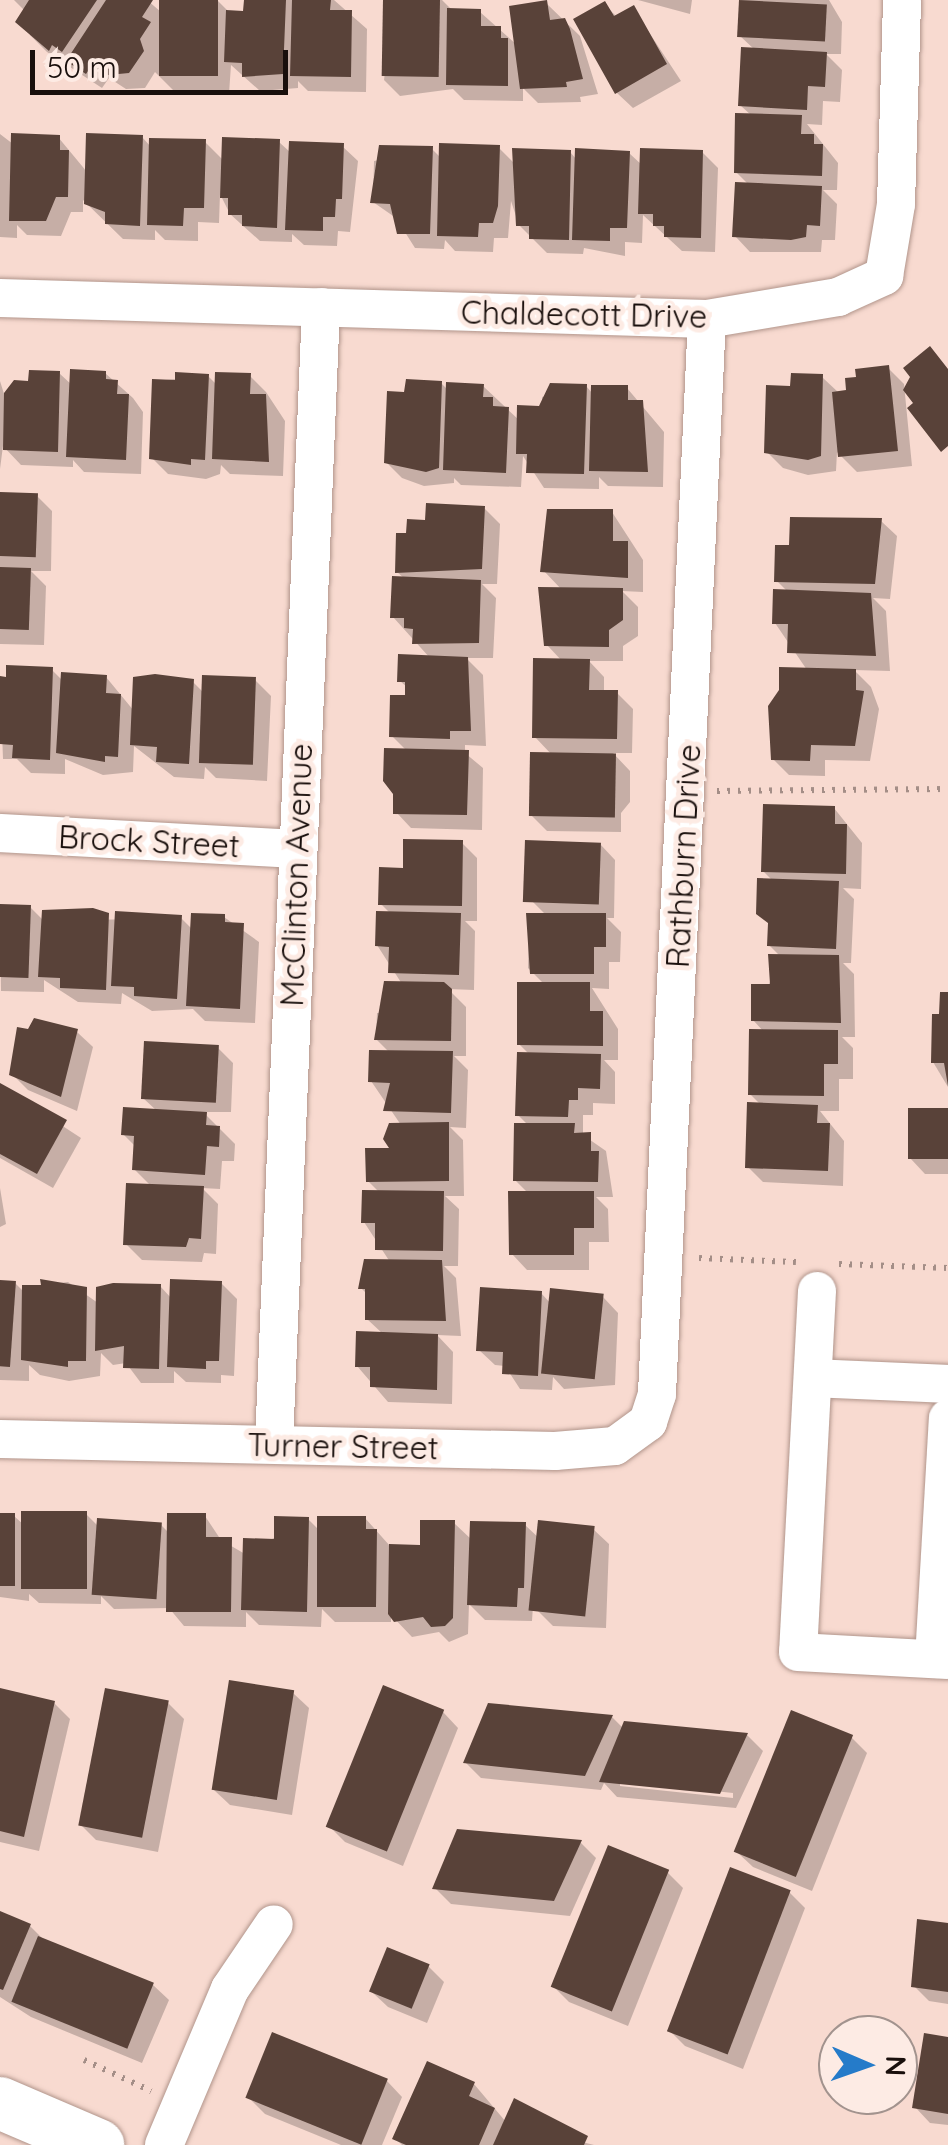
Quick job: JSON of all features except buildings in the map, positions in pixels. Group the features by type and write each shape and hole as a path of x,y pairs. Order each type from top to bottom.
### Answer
{"main road":[{"path":"0,2103 98,2145"}],"street":[{"name":"Chaldecott Drive","path":"0,298 708,319 838,298 884,276 896,204 902,0"},
{"name":"McClinton Avenue","path":"274,1443 320,307"},
{"name":"Rathburn Drive","path":"657,1394 708,319"},
{"name":"Brock Street","path":"0,833 297,849"},
{"path":"817,1291 798,1652 941,1659 948,1418"},
{"path":"812,1378 948,1384"},
{"name":"Turner Street","path":"0,1439 601,1449 632,1438 648,1422 657,1394"},
{"path":"164,2145 230,1989 274,1924"}],"path":[{"path":"686,792 948,789"},
{"path":"84,2060 163,2096"}]}
